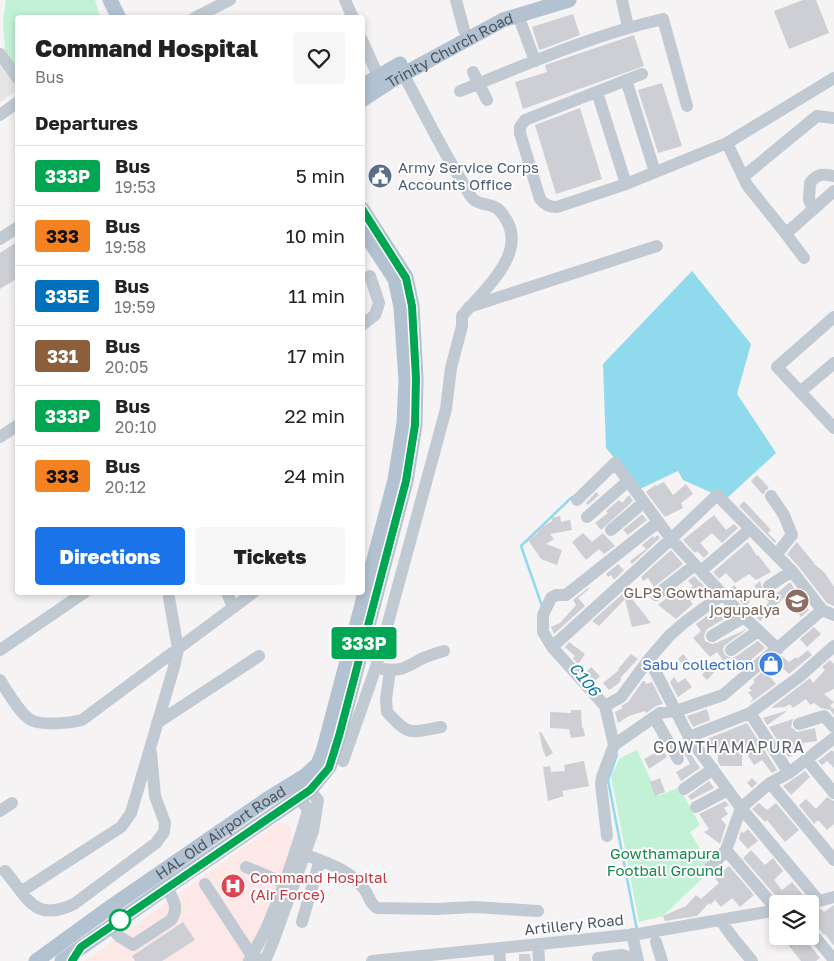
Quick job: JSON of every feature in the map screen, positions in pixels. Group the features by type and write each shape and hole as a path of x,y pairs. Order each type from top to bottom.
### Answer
{"main road":[{"path":"100,0 106,15"},
{"path":"110,0 118,15"},
{"name":"Trinity Church Road","path":"365,84 500,10 533,0"},
{"name":"Trinity Church Road","path":"365,98 403,74 503,20 569,0"},
{"name":"HAL Old Airport Road","path":"36,961 105,911 329,768 406,481 415,425 416,369 412,306 406,278 365,214"},
{"name":"HAL Old Airport Road","path":"365,234 395,279 401,307 406,381 404,423 395,480 365,593"},
{"name":"HAL Old Airport Road","path":"62,961 167,887 299,788 318,764 323,752 365,595"}],"street":[{"path":"200,15 230,0"},
{"path":"345,0 352,15"},
{"path":"456,0 464,30"},
{"path":"622,0 628,27"},
{"path":"518,15 535,61"},
{"path":"460,91 476,78 535,61 628,27 663,19 687,106"},
{"path":"365,47 378,76"},
{"path":"0,54 15,75"},
{"path":"343,761 376,667 446,409 452,368 462,326 462,316 495,278 510,255 512,240 510,229 498,208 493,205 482,204 473,199 448,158 403,74"},
{"path":"642,74 525,120 522,123 520,133 540,198 550,206 558,207 626,184 727,143 834,78"},
{"path":"476,78 487,100"},
{"path":"626,80 655,172"},
{"path":"596,92 626,184"},
{"path":"0,115 15,104"},
{"path":"743,177 817,116 834,118"},
{"path":"727,143 752,192 804,258"},
{"path":"813,209 808,195 810,183 819,175 834,176"},
{"path":"783,230 790,230 834,191"},
{"path":"0,239 15,229"},
{"path":"469,307 657,246"},
{"path":"365,323 375,315 379,303 370,276"},
{"path":"833,427 777,367 834,318"},
{"path":"800,392 834,362"},
{"path":"0,437 15,427"},
{"path":"577,500 615,463 671,539 744,617 778,649"},
{"path":"587,516 628,480"},
{"path":"552,647 717,495 792,571 828,613 778,649 723,695 676,711 660,713 614,745"},
{"path":"771,496 784,515 792,535 776,555"},
{"path":"611,530 644,502"},
{"path":"607,836 601,784 614,745 607,705 552,647 543,632 543,615 551,598 556,595 566,595 658,522"},
{"path":"656,595 698,568 750,529"},
{"path":"769,586 792,571"},
{"path":"607,705 621,697 649,659 685,622 723,594"},
{"path":"0,650 81,595"},
{"path":"22,891 121,827 132,813 178,649 169,595"},
{"path":"227,595 233,608"},
{"path":"0,680 26,717 33,721 72,723 82,720 250,595"},
{"path":"712,636 744,617"},
{"path":"731,650 758,630"},
{"path":"689,737 750,713 799,677 834,646"},
{"path":"376,667 390,670 406,669 422,659 444,651"},
{"path":"157,723 259,656"},
{"path":"649,659 689,737 808,895"},
{"path":"390,670 386,699 387,712 402,729 413,733 441,727"},
{"path":"750,713 789,773"},
{"path":"799,724 824,716 834,727"},
{"path":"654,717 678,759"},
{"path":"710,868 726,850 741,808 770,783 789,773 834,738"},
{"path":"5,871 30,902 40,909 52,912 62,910 74,904 156,843 164,832 165,823 156,796 151,745"},
{"path":"807,760 834,793"},
{"path":"684,788 713,769"},
{"path":"770,783 834,860"},
{"path":"257,960 273,942 313,831 318,800 299,788"},
{"path":"257,960 266,928 295,856 307,814 307,808 299,788"},
{"path":"696,807 728,790"},
{"path":"0,811 12,803"},
{"path":"726,850 769,901"},
{"path":"304,854 347,871 365,890 372,905 377,908 436,910 474,907 538,911"},
{"path":"302,922 320,860"},
{"path":"246,867 284,882"},
{"path":"205,884 257,960"},
{"path":"110,927 120,937 133,945 171,920 176,914 176,908 167,887"},
{"path":"819,901 834,897"},
{"name":"Artillery Road","path":"372,961 632,934 769,911"},
{"path":"724,919 729,934 752,961"},
{"path":"632,934 638,961"},
{"path":"656,942 662,961"},
{"path":"819,942 834,960"},
{"path":"538,944 539,961"},
{"path":"72,961 81,947"},
{"path":"499,948 500,961"},
{"path":"598,955 622,955 626,956 628,961"}],"shaded area":[{"path":"0,66 15,84 15,91 0,102"},
{"name":"Command Hospital (Air Force)","path":"279,822 290,826 293,846 261,926 243,961 85,961"}],"green space":[{"path":"6,0 95,0 99,15 15,15 15,66 5,51 3,21"},
{"name":"Gowthamapura Football Ground","path":"637,750 658,796 679,787 700,825 690,832 712,869 663,916 639,922 611,776 620,758"}],"water":[{"path":"692,271 751,344 737,394 776,453 726,499 683,480 678,471 640,489 606,448 603,364"}],"building":[{"path":"803,0 816,0 829,33 789,49 774,11"},
{"path":"573,14 580,35 540,50 532,27"},
{"path":"634,35 644,66 523,109 515,82 547,72 545,65"},
{"path":"662,83 682,146 658,153 638,90"},
{"path":"580,108 602,179 556,194 535,125"},
{"path":"15,243 15,280 0,289 0,253"},
{"path":"757,475 769,488 763,495 751,481"},
{"path":"664,482 673,495 686,484 693,494 681,503 683,508 665,517 646,492 655,485"},
{"path":"596,492 599,495 588,505 586,503"},
{"path":"629,495 633,501 601,530 595,523 608,513 606,511 619,500 622,503"},
{"path":"744,501 771,530 768,533 776,541 775,543 739,506"},
{"path":"642,514 647,520 628,535 623,530"},
{"path":"714,515 726,530 734,524 738,528 722,543 712,533 700,543 709,553 704,558 697,551 695,553 683,540"},
{"path":"560,516 561,522 570,520 572,530 550,534 554,539 546,544 562,550 557,565 541,559 528,540 538,533 536,531 552,521 551,518"},
{"path":"583,533 592,542 603,533 615,546 604,554 599,549 586,560 572,542"},
{"path":"658,535 660,538 632,564 630,561 646,549 642,545 653,536 654,538"},
{"path":"748,542 771,572 756,580 749,574 735,583 726,573 719,579 713,572"},
{"path":"797,542 813,563 825,573 834,587 834,606 827,603 787,554"},
{"path":"671,550 683,564 654,587 648,578 643,581 641,577"},
{"path":"618,564 624,570 614,580 611,575 608,577 606,574"},
{"path":"694,576 711,593 704,598 700,593 690,601 693,604 676,619 658,605 673,593 678,599 693,586 688,581"},
{"path":"760,581 763,591 775,595 790,582 809,610 801,617 786,596 760,621 755,616 769,602 754,586"},
{"path":"734,585 750,602 745,606 730,590"},
{"path":"588,588 578,598 585,606 554,634 551,627 560,623 576,605 573,600"},
{"path":"626,591 651,623 632,627 625,599 599,626 592,621"},
{"path":"727,610 731,615 707,629 704,636 705,641 712,644 716,643 745,630 743,627 746,630 724,646 725,655 731,658 735,657 758,641 765,648 739,670 730,658 725,663 717,652 710,657 693,638 701,631 696,624 708,615 710,618"},
{"path":"814,627 821,634 807,647 800,639"},
{"path":"569,642 585,654 578,664 573,658 575,656 565,647"},
{"path":"808,650 812,655 789,674 775,661 782,656 789,662 796,657 797,659"},
{"path":"631,654 638,659 620,678 619,683 609,690 603,683 619,670"},
{"path":"683,654 688,660 683,665 678,659"},
{"path":"830,660 834,664 834,689 824,694 834,702 830,706 834,709 834,715 830,710 821,708 814,703 810,705 806,699 793,708 790,704 785,707 771,708 810,678 813,683 825,670 822,667"},
{"path":"709,666 715,671 707,680 702,675"},
{"path":"591,667 600,676 594,682 586,672"},
{"path":"764,670 776,684 750,703 753,699 748,692 752,691 749,688 755,682 753,680"},
{"path":"674,677 678,683 685,678 692,687 678,697 670,682"},
{"path":"643,681 646,684 652,682 663,704 656,706 646,713 645,711 629,716 618,723 615,712 623,708 621,706 628,702"},
{"path":"707,709 710,720 693,727 687,716"},
{"path":"571,710 581,710 582,728 585,736 571,738 569,729 550,728 550,712 571,713"},
{"path":"785,711 767,725 763,718"},
{"path":"793,719 791,727 797,732 815,728 817,741 803,743 804,747 796,754 788,757 769,727"},
{"path":"747,723 777,770 772,773 762,760 754,765 742,746 742,766 721,766 718,762 717,743 707,748 702,741"},
{"path":"539,732 541,732 553,753 546,757 543,750"},
{"path":"658,741 667,757 649,769 644,759 657,752 653,743"},
{"path":"683,742 700,768 681,781 676,772 690,764 679,744"},
{"path":"832,750 834,752 834,768 827,761 822,765 818,761"},
{"path":"584,761 589,786 562,791 564,796 548,801 543,767 550,766 551,772 565,771 564,765"},
{"path":"805,771 810,777 791,795 783,786"},
{"path":"660,778 665,792 655,796 650,782"},
{"path":"752,778 757,783 752,788 747,783"},
{"path":"709,781 714,788 691,800 688,796"},
{"path":"827,797 834,801 834,824 827,830 818,820 814,824 799,805 806,799 816,809"},
{"path":"725,801 729,805 724,808 728,814 721,819 726,825 720,844 704,832 709,829 699,814"},
{"path":"759,803 767,810 776,803 799,830 785,842 767,820 765,822 752,809"},
{"path":"748,829 758,841 748,849 739,839 741,831 743,833"},
{"path":"751,850 765,865 773,858 783,871 774,880 782,890 792,882 803,895 775,895 743,858"},
{"path":"729,866 754,895 740,907 732,898 721,907 715,900 710,905 709,903 697,916 665,921 663,916 686,906 696,895 701,899 719,883 715,878"},
{"path":"834,905 834,946 819,929 819,910 824,912"},
{"path":"183,922 195,940 162,961 135,961 132,956"},
{"path":"788,945 810,945 820,958 816,961 801,961"},
{"path":"519,954 530,954 531,961 519,961"}],"waterway":[{"name":"C106","path":"542,606 521,546 572,497"},
{"name":"C106","path":"617,755 608,780 637,930"}],"bus line":[{"name":"333P","path":"72,961 81,947 310,790 329,768 406,481 415,425 416,378 412,306 406,278 365,214"}],"place":[{"name":"Army Service Corps Accounts Office","path":"380,176"},
{"name":"GLPS Gowthamapura, jogupalya","path":"797,601"},
{"name":"Sabu collection","path":"771,664"},
{"name":"Command Hospital (Air Force)","path":"233,886"}],"district":[{"name":"GOWTHAMAPURA","path":"729,747"}]}
